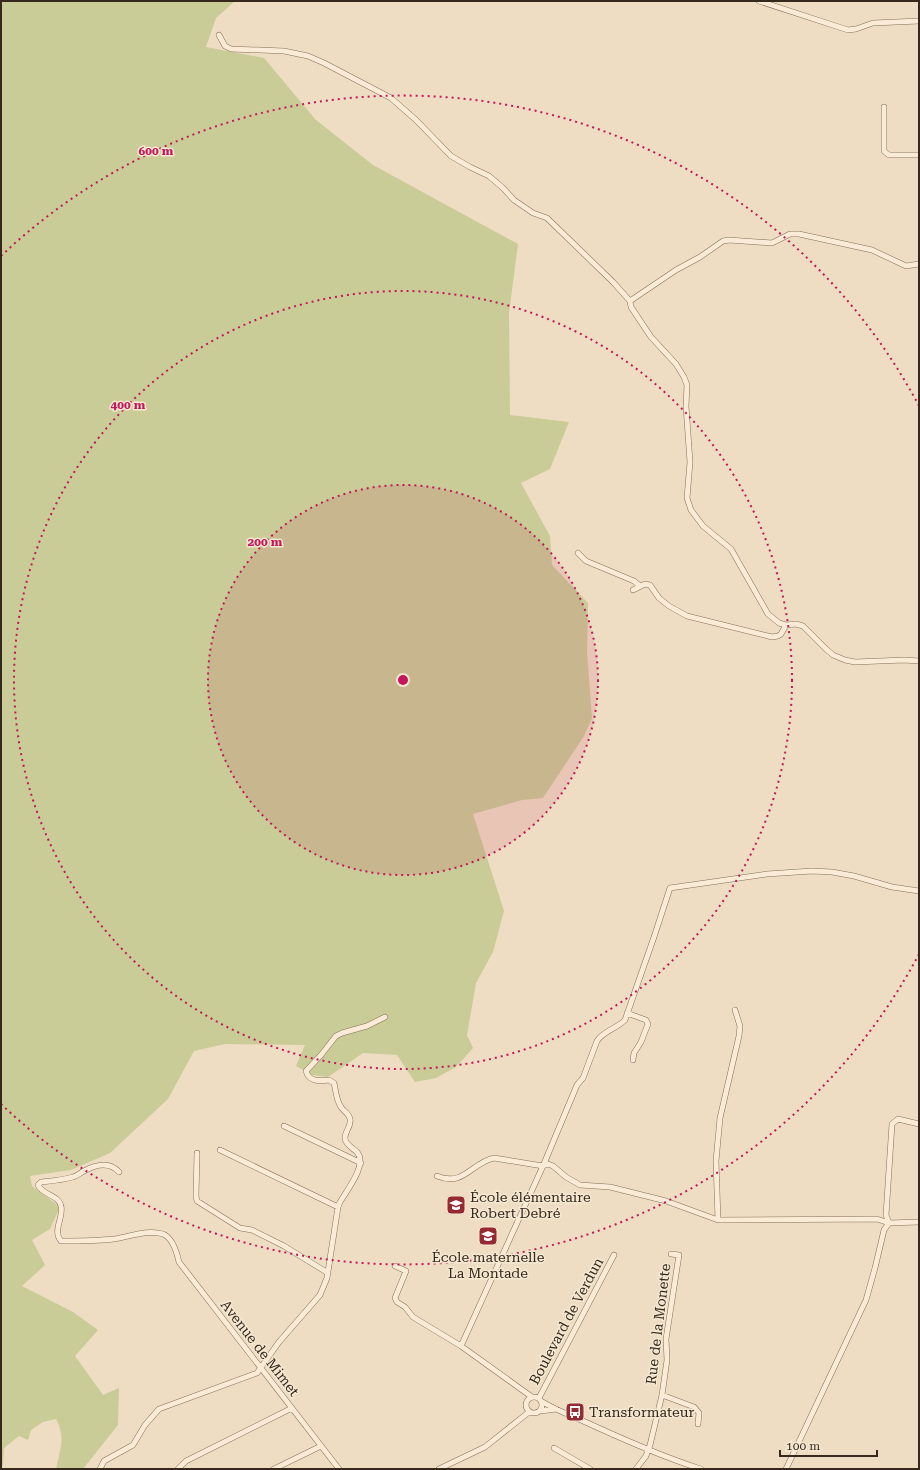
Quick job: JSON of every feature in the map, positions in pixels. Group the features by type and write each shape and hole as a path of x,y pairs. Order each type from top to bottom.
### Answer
{"street":[{"path":"759,1 848,30 856,30 873,23 919,21"},
{"path":"219,35 225,46 231,49 284,51 308,56 324,62 391,98 416,120 451,156 489,176 514,200 533,213 547,218 614,282 630,301 631,307 651,337 676,364 684,377 687,385 686,406 690,462 687,498 691,510 703,526 731,549 768,614 779,623 803,626 833,655 845,660 855,662 904,660 919,661"},
{"path":"884,108 884,151 889,155 919,155"},
{"path":"630,301 723,241 729,240 772,243 790,234 799,234 872,250 906,266 919,264"},
{"path":"578,553 586,560 634,581 640,586"},
{"path":"633,590 644,584 650,585 659,598 669,606 687,616 772,637 781,634 786,625"},
{"path":"461,1346 543,1166 577,1085 583,1078 597,1041 600,1036 619,1026 625,1020 670,888 767,874 812,871 832,872 854,876 892,887 919,891"},
{"path":"718,1220 716,1160 720,1118 739,1036 740,1026 735,1010"},
{"path":"628,1013 646,1020 648,1024 641,1042 634,1053 633,1060"},
{"path":"100,1469 104,1460 133,1445 147,1421 159,1409 257,1373 279,1342 320,1295 328,1273 338,1207 360,1169 361,1163 360,1155 347,1144 345,1139 346,1132 351,1121 350,1116 340,1107 334,1083 329,1080 317,1082 307,1076 306,1071 336,1036 367,1026 385,1017"},
{"path":"889,1223 886,1215 892,1124 898,1119 919,1124"},
{"path":"284,1126 361,1163"},
{"path":"220,1150 338,1207"},
{"path":"196,1153 197,1201 240,1228 252,1230 284,1246 328,1273"},
{"path":"438,1176 446,1179 460,1178 487,1159 494,1158 543,1166 548,1164 580,1185 610,1187 666,1201 718,1220 877,1219 889,1223 919,1222"},
{"name":"Avenue de Mimet","path":"119,1172 115,1167 108,1165 97,1166 83,1171 74,1177 41,1182 38,1185 40,1189 58,1200 61,1205 62,1211 57,1231 61,1241 92,1241 151,1233 163,1234 168,1238 177,1252 179,1262 339,1469"},
{"path":"786,1469 866,1300 884,1230 889,1223"},
{"name":"Rue de la Monette","path":"636,1469 646,1456 662,1395 667,1360 666,1339 679,1255 671,1254"},
{"name":"Boulevard de Verdun","path":"540,1400 614,1255"},
{"path":"395,1266 406,1271 395,1300 413,1317 461,1346 532,1397 671,1460 700,1469"},
{"path":"524,1391 526,1408 529,1412 534,1414 541,1411 556,1409"},
{"path":"662,1395 694,1407 699,1413 698,1424"},
{"path":"526,1402 532,1397"},
{"path":"540,1400 543,1406 541,1411"},
{"path":"178,1469 186,1461 292,1408"},
{"path":"439,1469 485,1447 529,1412"},
{"path":"274,1469 321,1446"},
{"path":"554,1448 590,1469"}],"green space":[{"path":"1,1 235,1 216,18 206,47 264,58 316,120 373,165 518,244 509,313 510,415 569,422 550,469 521,483 550,536 552,565 588,603 587,652 592,718 584,736 543,798 522,800 473,814 504,911 493,952 476,983 467,1035 473,1048 456,1067 436,1078 415,1082 397,1055 363,1053 328,1077 312,1075 296,1066 305,1045 225,1044 194,1051 168,1099 110,1153 71,1170 30,1176 32,1186 60,1207 50,1229 32,1240 45,1265 22,1286 73,1312 98,1330 75,1356 103,1395 119,1388 118,1425 83,1469 56,1469 61,1444 61,1432 56,1419 43,1422 31,1430 28,1440 19,1436 4,1448 3,1465 1,1469"}],"place":[{"name":"École élémentaire Robert Debré","path":"456,1205"},
{"name":"École maternelle La Montade","path":"488,1236"},
{"name":"Transformateur","path":"575,1412"}]}
